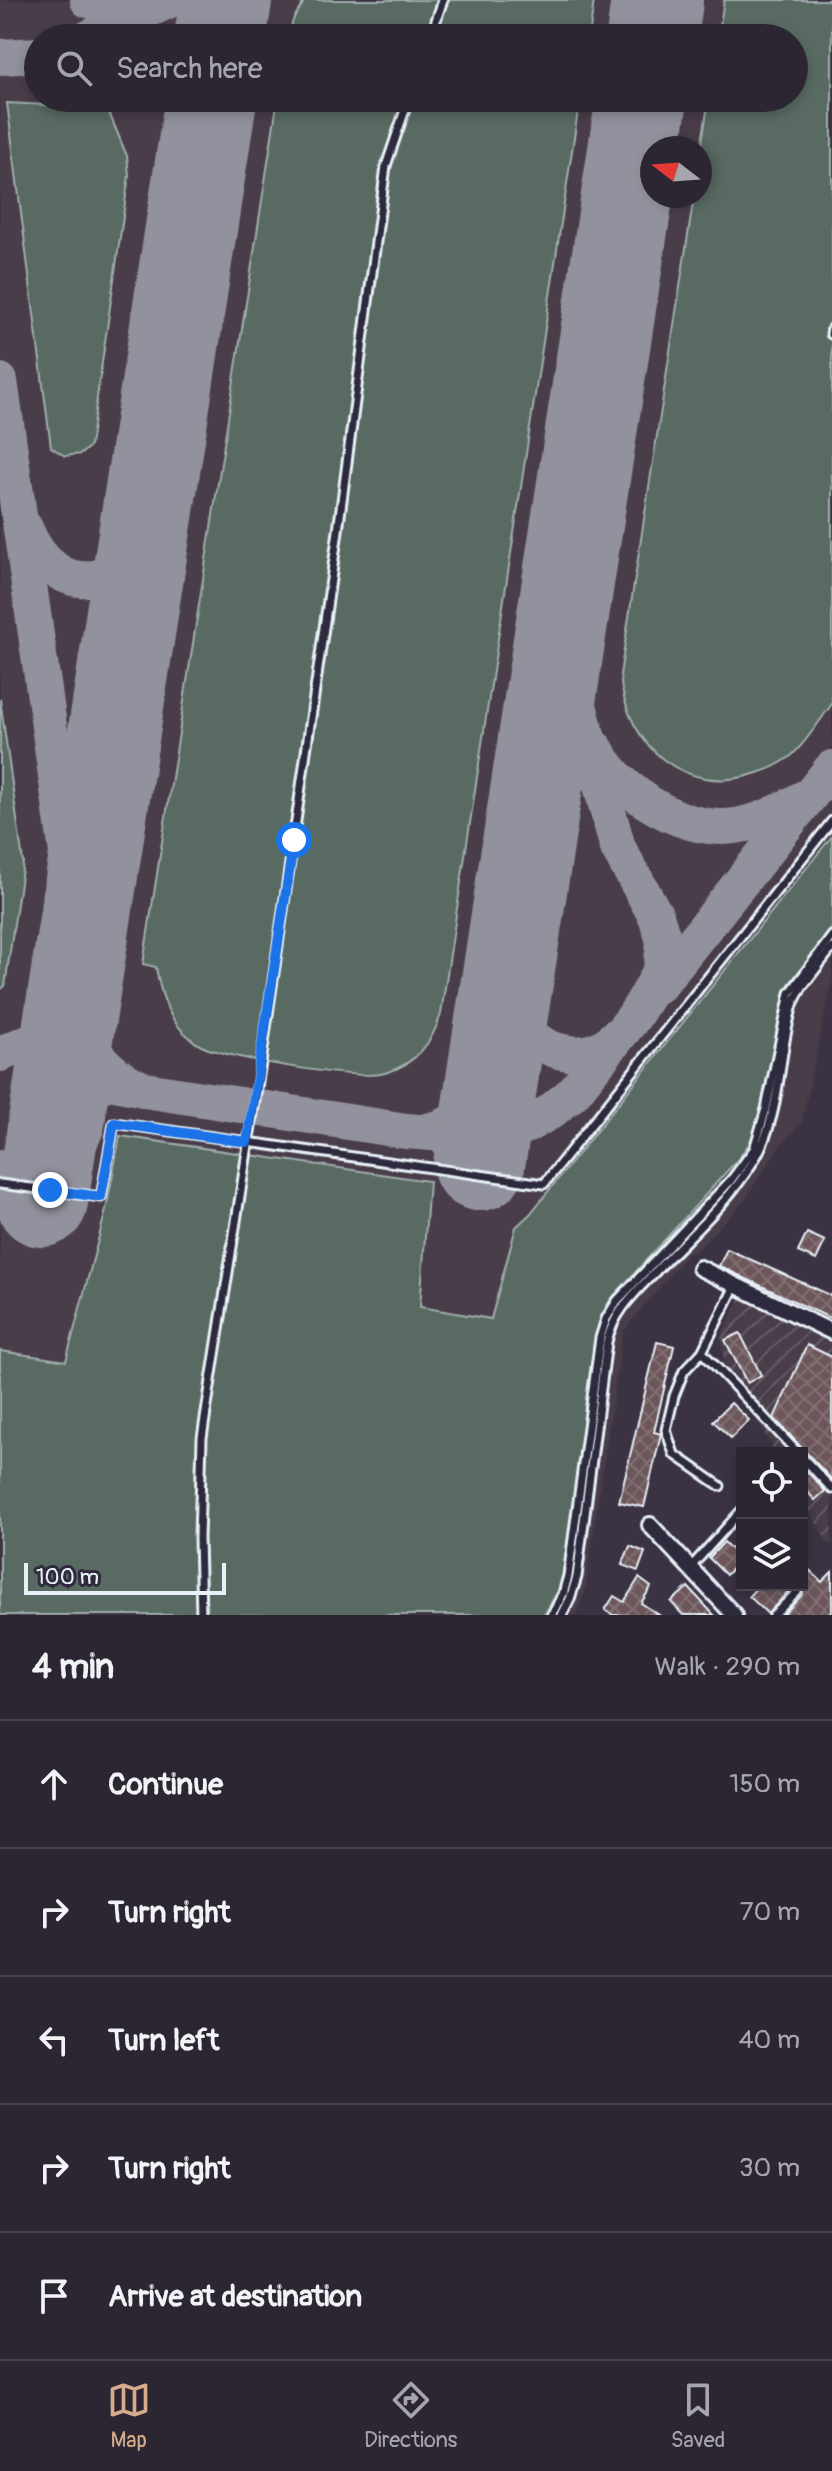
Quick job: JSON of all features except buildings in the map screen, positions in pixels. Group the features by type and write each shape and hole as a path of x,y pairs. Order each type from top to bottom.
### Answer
{"street":[{"path":"700,1268 832,1332"},
{"path":"650,1525 734,1615"}],"lane":[{"path":"435,24 443,0"},
{"path":"201,1615 199,1538 202,1438 262,1056 334,562 386,166 404,112"},
{"path":"0,1184 101,1197 114,1123 544,1184 832,821"},
{"path":"552,1615 568,1576 600,1338 606,1319 626,1290 731,1180 754,1149 766,1109 790,993 832,936"},
{"path":"562,1615 577,1577 607,1342 613,1323 632,1296 737,1184 757,1156 772,1110 794,1002 832,948"},
{"path":"720,1486 674,1454 666,1430 684,1371 702,1352 735,1286"},
{"path":"702,1352 791,1447"},
{"path":"808,1464 832,1489"},
{"path":"690,1568 736,1517"},
{"path":"774,1615 797,1592"}],"shaded area":[{"path":"0,0 832,0 832,980 802,1121 779,1147 743,1202 695,1252 688,1253 623,1331 585,1591 576,1615 0,1615"},
{"path":"742,1295 832,1338 832,1544 827,1542 808,1509 808,1447 772,1447 724,1364 721,1336"}],"green space":[{"path":"305,0 594,0 591,24 292,24"},
{"path":"724,0 832,0 832,704 790,757 757,773 731,779 706,778 684,772 664,760 647,744 634,724 625,701 620,675 692,208 712,208 712,136 703,136 707,112 808,112 808,24 720,24"},
{"path":"7,103 24,104 24,112 109,112 127,156 129,175 90,446 81,454 65,456 51,447"},
{"path":"276,112 578,112 441,1014 433,1034 421,1051 406,1064 371,1075 328,1072 231,1055 201,1046 182,1030 170,1014 156,967 143,964"},
{"path":"0,699 23,862 5,986 0,990"},
{"path":"832,836 832,928 786,988 758,1121 750,1142 610,1300 600,1319 563,1573 558,1591 544,1615 0,1615 0,1351 66,1361 106,1210 120,1136 429,1181 420,1307 491,1319 516,1227 530,1214"}],"taxiway":[{"path":"88,0 120,7 147,6"},
{"path":"118,24 170,0"},
{"path":"0,57 24,56"},
{"path":"186,112 196,137 198,184"},
{"path":"0,381 81,951"},
{"path":"25,528 38,552 56,570 67,576 92,579 114,570 129,558 141,535 148,508"},
{"path":"76,980 80,1017 92,1047 113,1071 145,1090 406,1131 483,1137 525,1126 550,1112 573,1093 633,1018 661,970 664,941 656,916 618,848 560,636"},
{"path":"596,749 619,779 634,792 650,804 686,821 723,827 754,822 804,798"},
{"path":"659,985 832,768"},
{"path":"509,967 508,994 512,1010 520,1024 544,1045 573,1054 602,1047 615,1037"},
{"path":"0,1054 40,1038 60,1035 97,1057"},
{"path":"427,1131 454,1122 474,1105 487,1082 496,1055"},
{"path":"0,1167 28,1171 54,1165 75,1149 82,1138 96,1087 110,1082 138,1088"}],"runway":[{"path":"222,24 226,0"},
{"path":"654,24 657,0"},
{"path":"42,1201 209,112"},
{"path":"479,1165 640,112"}],"route":[{"path":"50,1190 101,1197 114,1123 247,1142 294,840"}]}
